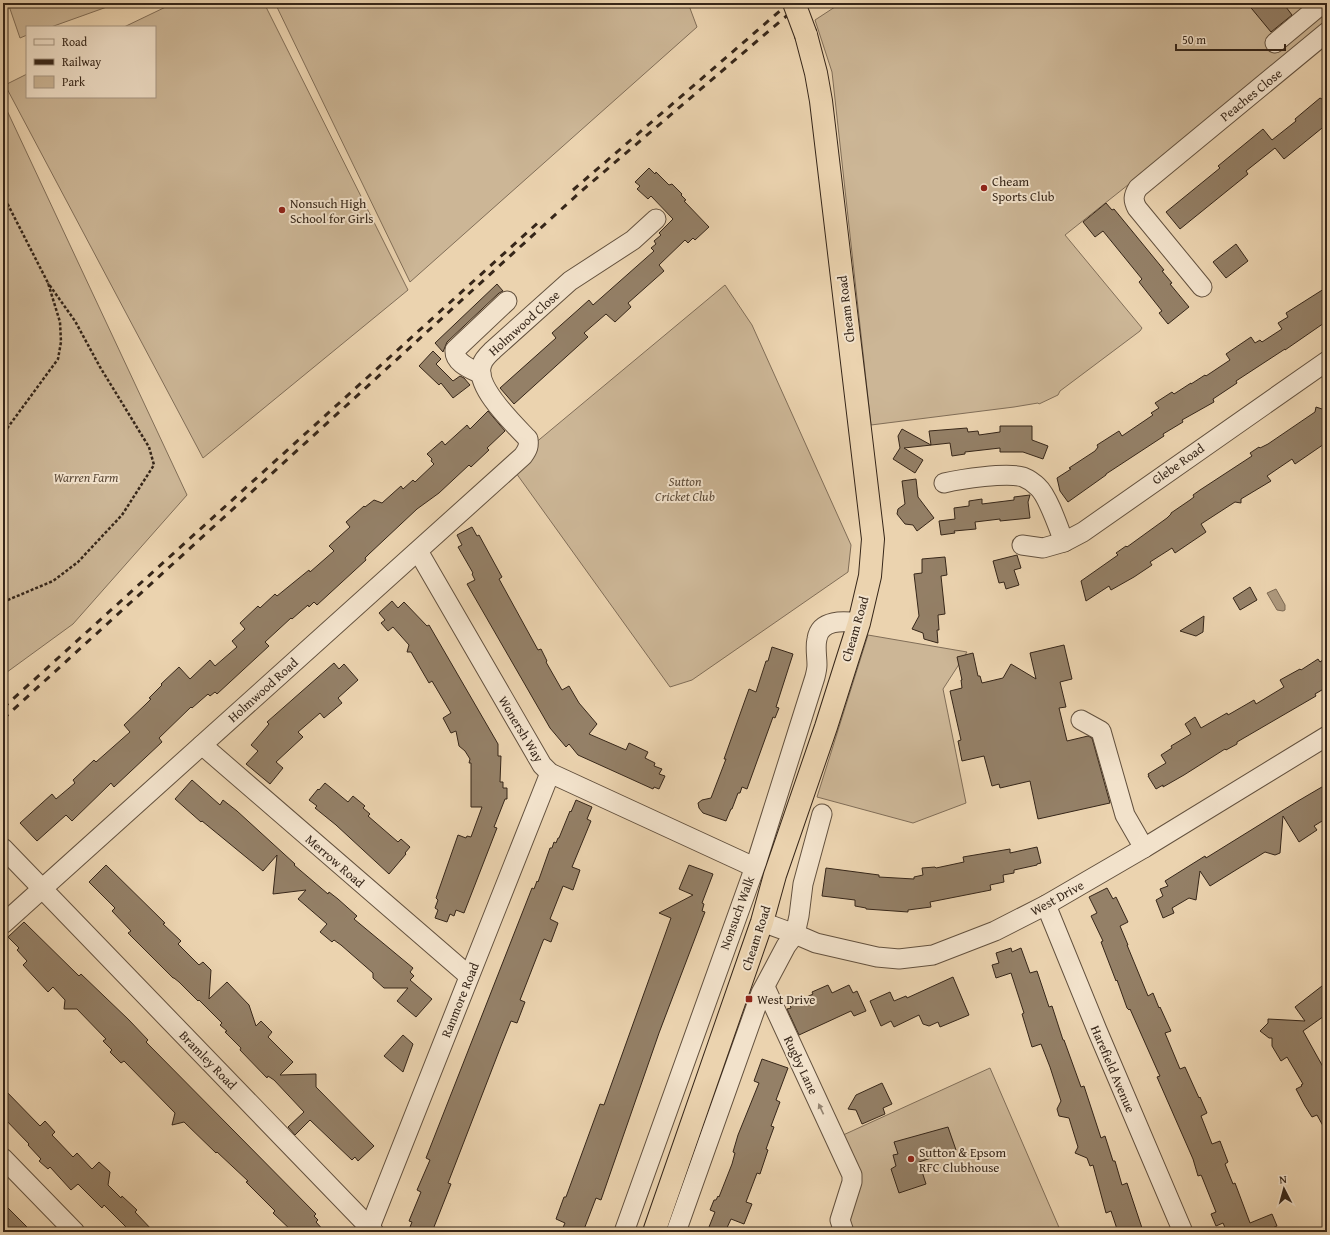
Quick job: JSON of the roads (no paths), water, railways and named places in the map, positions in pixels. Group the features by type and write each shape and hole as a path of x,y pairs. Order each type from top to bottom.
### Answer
{"highway":[{"name":"Cheam Road","path":"654,1232 762,922 775,875 826,727 859,623 870,576 873,539 820,101 816,73 806,35 794,3"}],"street":[{"path":"1275,43 1313,6"},
{"name":"Peaches Close","path":"1202,287 1137,208 1133,200 1135,193 1138,188 1179,163 1327,32"},
{"name":"Holmwood Close","path":"481,374 481,365 486,356 570,281 633,240 656,219"},
{"path":"481,374 462,364 455,354 455,350 507,301"},
{"name":"Glebe Road","path":"1022,545 1043,548 1064,542 1083,532 1327,361"},
{"name":"Holmwood Road","path":"3,924 523,456 528,449 528,439 493,399 485,387 481,374"},
{"path":"944,482 968,478 1022,476 1039,488 1052,512 1064,542"},
{"name":"Wonersh Way","path":"418,551 542,765 550,773 754,867"},
{"name":"Nonsuch Walk","path":"624,1232 754,867 815,677 817,665 816,640 818,634 822,628 833,622 846,621 859,623"},
{"path":"1081,720 1101,731 1125,816 1144,848"},
{"name":"West Drive","path":"762,922 816,943 876,957 899,959 933,955 995,931 1046,905 1144,848 1327,736"},
{"name":"Merrow Road","path":"202,745 469,976"},
{"name":"Ranmore Road","path":"371,1231 469,976 550,773"},
{"path":"676,1232 754,1010 786,946 795,934 803,884 822,814"},
{"name":"Bramley Road","path":"3,848 371,1231"},
{"name":"Harefield Avenue","path":"1046,905 1091,1016 1183,1232"},
{"name":"Rugby Lane","path":"765,987 852,1175 852,1182 840,1220 844,1232"},
{"path":"3,1158 75,1232"}],"railway":[{"path":"573,190 789,3"},
{"path":"3,719 578,194 784,18 804,3"},
{"path":"3,708 542,219"}],"place":[{"name":"Cheam Sports Club","path":"984,188"},
{"name":"Nonsuch High School for Girls","path":"282,210"},
{"name":"West Drive","path":"749,999"},
{"name":"Sutton & Epsom RFC Clubhouse","path":"911,1159"}],"park label":[{"name":"Warren Farm","path":"86,477"},
{"name":"Sutton Cricket Club","path":"685,488"}]}
